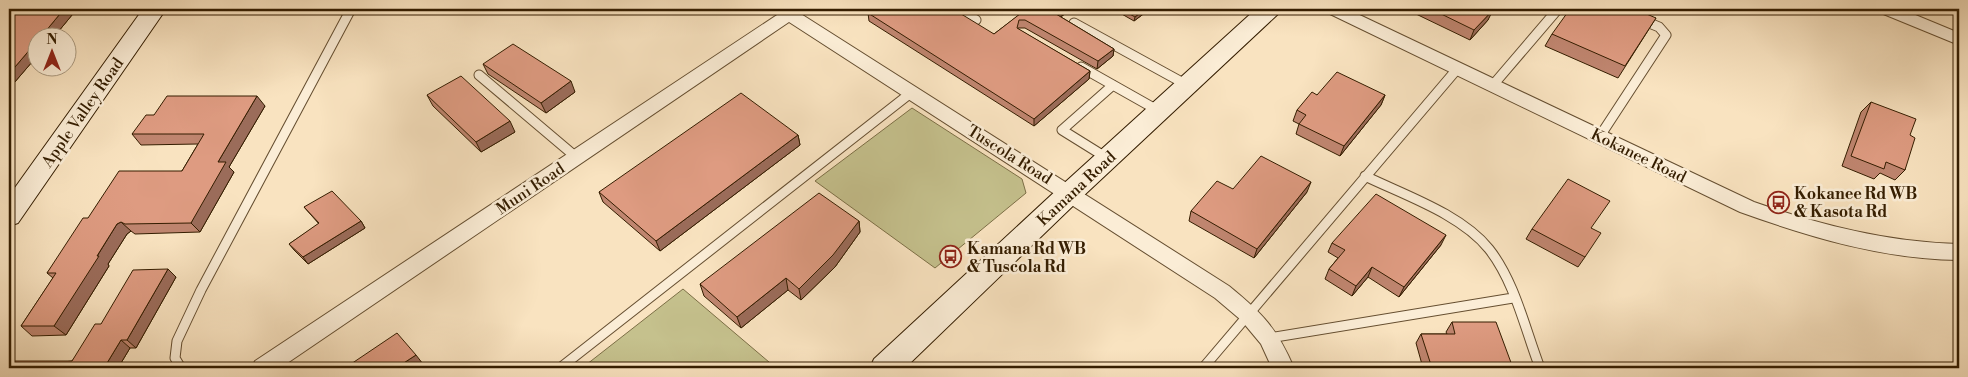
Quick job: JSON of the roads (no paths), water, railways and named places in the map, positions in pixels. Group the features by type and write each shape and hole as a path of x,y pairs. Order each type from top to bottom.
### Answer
{"street":[{"name":"Apple Valley Road","path":"9,216 155,9"},
{"name":"Kamana Road","path":"885,368 1070,193 1270,9"},
{"name":"Kokanee Road","path":"1334,9 1747,207 1803,228 1859,243 1929,252 1959,252"},
{"path":"1887,9 1906,12 1959,39"},
{"name":"Tuscola Road","path":"793,11 912,92 1222,292 1248,314 1269,338 1282,368"},
{"name":"Muni Road","path":"262,368 793,11"}],"lane":[{"path":"181,368 175,358 177,340 331,43 351,9"},
{"path":"957,9 976,20"},
{"path":"1493,85 1558,9"},
{"path":"1600,136 1666,35 1659,27 1634,16"},
{"path":"1074,23 1187,85"},
{"path":"1072,61 1159,111"},
{"path":"1203,368 1458,68"},
{"path":"479,75 576,158"},
{"path":"1108,158 1062,130 1113,85"},
{"path":"560,368 912,92"},
{"path":"1366,176 1448,218 1490,250 1503,273 1540,368"},
{"path":"1269,338 1513,298"}],"place":[{"name":"Kokanee Rd WB & Kasota Rd","path":"1778,202"},
{"name":"Kamana Rd WB & Tuscola Rd","path":"951,257"}]}
